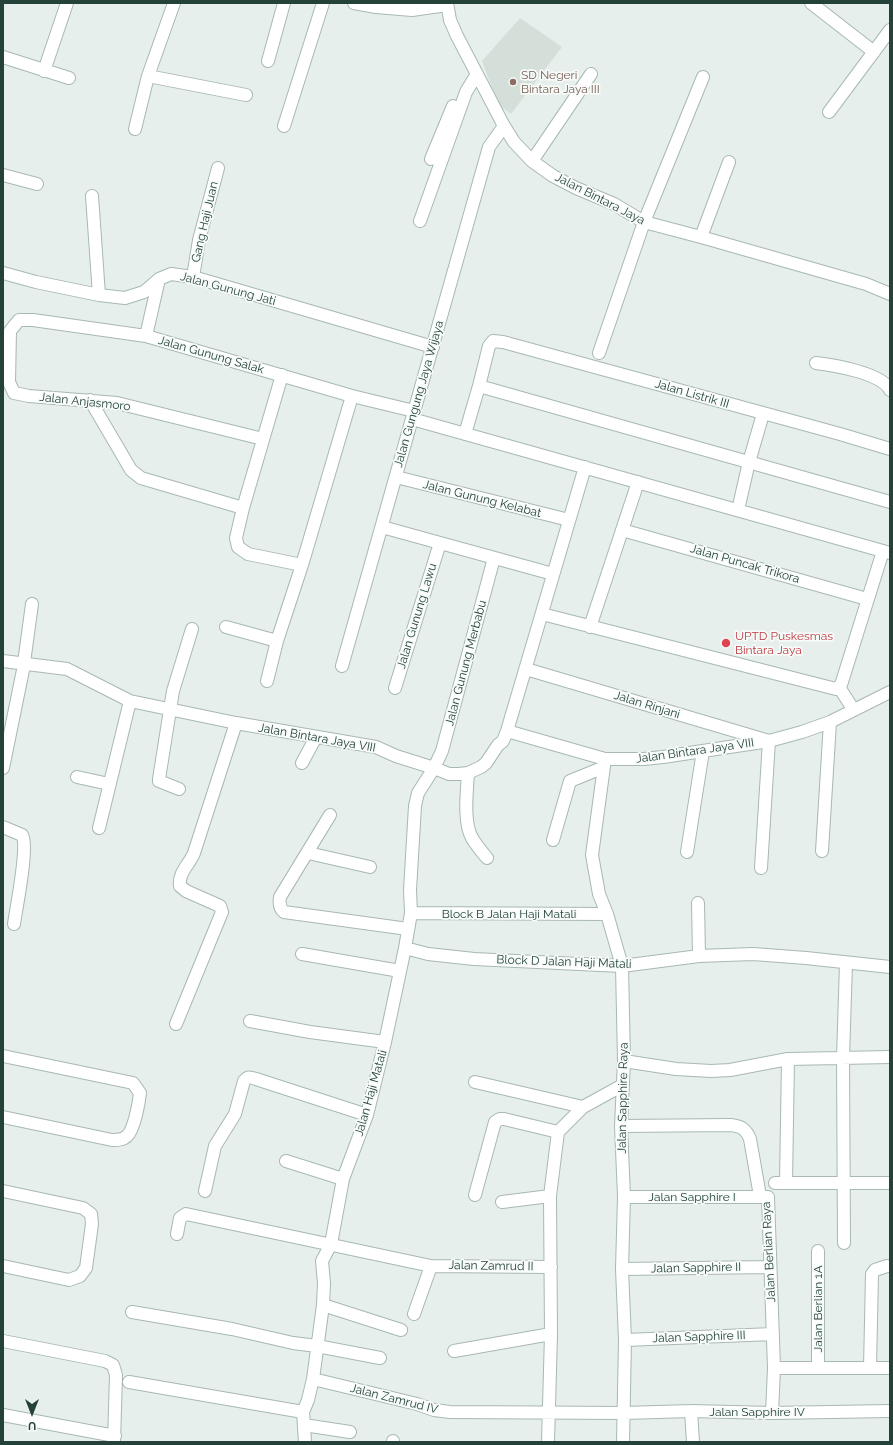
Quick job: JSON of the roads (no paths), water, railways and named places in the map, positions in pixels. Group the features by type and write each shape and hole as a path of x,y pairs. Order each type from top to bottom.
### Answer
{"street":[{"path":"44,71 67,3"},
{"path":"135,129 148,76 174,3"},
{"path":"268,61 284,3"},
{"path":"284,126 324,3"},
{"path":"354,3 412,10 447,4"},
{"path":"811,3 874,52"},
{"name":"Jalan Bintara Jaya","path":"447,4 450,20 504,126 514,142 532,161 553,176 576,188 614,204 644,222 866,284 890,294"},
{"path":"829,112 890,30"},
{"path":"3,57 69,78"},
{"path":"432,159 463,90 475,70"},
{"path":"532,161 591,74"},
{"path":"148,76 246,95"},
{"path":"599,353 644,222 702,77"},
{"path":"420,221 463,90"},
{"name":"Jalan Gungung Jaya Wijaya","path":"342,666 489,147 504,126"},
{"path":"701,237 729,162"},
{"name":"Gang Haji Juan","path":"193,277 199,240 218,168"},
{"path":"3,175 37,184"},
{"path":"92,196 99,295"},
{"name":"Jalan Gunung Jati","path":"3,273 36,282 99,295 125,298 144,292 159,279 171,274 193,277 433,347"},
{"path":"146,336 159,279"},
{"name":"Jalan Gunung Salak","path":"10,331 18,320 33,320 146,336 352,396 413,415 465,434 887,552"},
{"name":"Jalan Anjasmoro","path":"10,331 9,382 14,393 29,396 117,403 263,439"},
{"name":"Jalan Listrik III","path":"479,386 488,346 493,341 502,342 890,448"},
{"path":"816,363 860,371 889,386 890,390"},
{"path":"282,376 243,508 236,538 238,547 248,554 302,565"},
{"path":"465,434 479,386 890,502"},
{"path":"267,681 277,641 302,565 352,396"},
{"path":"90,400 131,470 141,478 243,508"},
{"path":"738,510 749,462 763,414"},
{"path":"507,731 585,467"},
{"name":"Jalan Gunung Kelabat","path":"396,477 569,520"},
{"path":"590,627 638,482"},
{"path":"382,527 553,574"},
{"name":"Jalan Puncak Trikora","path":"622,530 867,599"},
{"name":"Jalan Gunung Lawu","path":"395,688 440,543"},
{"path":"839,687 867,599 887,552"},
{"name":"Jalan Gunung Merbabu","path":"434,768 442,751 494,558"},
{"path":"3,768 24,664 32,604"},
{"path":"542,614 833,689 839,687"},
{"path":"226,627 277,641"},
{"path":"179,790 159,781 159,779 173,691 192,629"},
{"name":"Jalan Bintara Jaya VIII","path":"3,661 67,669 130,701 170,708 236,723 376,747 396,756 449,774 468,773 481,767 486,763 498,745 503,741 507,731 604,764 703,751 769,740 802,732 830,722 853,709 890,692"},
{"name":"Jalan Rinjani","path":"526,669 769,740"},
{"path":"839,687 853,709"},
{"path":"99,828 130,701"},
{"path":"822,851 830,722"},
{"path":"176,1024 222,912 220,906 186,891 180,886 179,881 181,873 191,860 194,853 236,723"},
{"path":"302,763 316,737"},
{"path":"761,868 769,740"},
{"path":"687,852 703,751"},
{"path":"553,840 570,781 604,764"},
{"name":"Jalan Sapphire Raya","path":"604,764 592,856 600,894 622,966 624,1061 621,1126 624,1197 622,1269 625,1340 624,1442"},
{"name":"Jalan Haji Matali","path":"305,1442 303,1412 308,1400 313,1379 323,1305 324,1283 322,1261 331,1244 343,1179 367,1115 385,1042 411,913 414,806 418,793 434,768"},
{"path":"468,773 467,818 471,838 487,858"},
{"path":"77,777 109,784"},
{"path":"330,815 280,897 281,909 284,912 408,929"},
{"path":"3,826 22,835 24,838 24,856 14,924"},
{"path":"308,853 370,866"},
{"path":"698,903 699,956"},
{"name":"Block B Jalan Haji Matali","path":"411,913 607,914"},
{"name":"Block D Jalan Haji Matali","path":"405,948 428,954 474,959 622,966 699,956 753,954 777,955 890,967"},
{"path":"302,954 400,971"},
{"path":"844,1243 844,1058 846,962"},
{"path":"250,1021 310,1032 385,1042"},
{"path":"3,1056 133,1083 140,1093 132,1130 128,1136 121,1140 112,1140 3,1117"},
{"path":"624,1061 676,1069 711,1071 730,1070 788,1059 890,1057"},
{"path":"788,1059 780,1183 890,1183"},
{"path":"205,1191 215,1146 236,1114 246,1078 250,1077 367,1115"},
{"path":"475,1082 583,1107"},
{"path":"548,1442 551,1334 550,1196 558,1132 583,1107 623,1085"},
{"path":"475,1195 495,1122 500,1119 504,1119 558,1132"},
{"name":"Jalan Berlian Raya","path":"621,1126 731,1125 742,1128 747,1132 750,1138 760,1196 768,1197 774,1368 772,1413"},
{"path":"286,1161 343,1179"},
{"path":"3,1191 83,1208 91,1214 92,1224 86,1268 80,1276 69,1280 3,1266"},
{"path":"502,1202 550,1196"},
{"name":"Jalan Sapphire I","path":"624,1197 760,1196"},
{"name":"Jalan Zamrud II","path":"177,1234 180,1218 186,1214 432,1266 550,1267"},
{"name":"Jalan Berlian 1A","path":"818,1250 818,1368"},
{"path":"414,1314 432,1266"},
{"path":"870,1368 872,1274 875,1270 887,1266"},
{"name":"Jalan Sapphire II","path":"622,1269 770,1267"},
{"path":"323,1305 401,1330"},
{"path":"132,1312 232,1329 292,1343 317,1346 380,1358"},
{"path":"454,1351 551,1334"},
{"name":"Jalan Sapphire III","path":"625,1340 773,1334"},
{"path":"3,1341 105,1361 114,1365 116,1375 115,1439 3,1415"},
{"path":"774,1368 890,1368"},
{"name":"Jalan Zamrud IV","path":"313,1379 417,1404 434,1410 450,1412 624,1413"},
{"path":"129,1382 303,1412"},
{"name":"Jalan Sapphire IV","path":"624,1413 890,1411"},
{"path":"691,1412 693,1442"},
{"path":"304,1425 350,1432"}],"place":[{"name":"SD Negeri Bintara Jaya III","path":"513,82"},
{"name":"UPTD Puskesmas Bintara Jaya","path":"726,643"}]}
